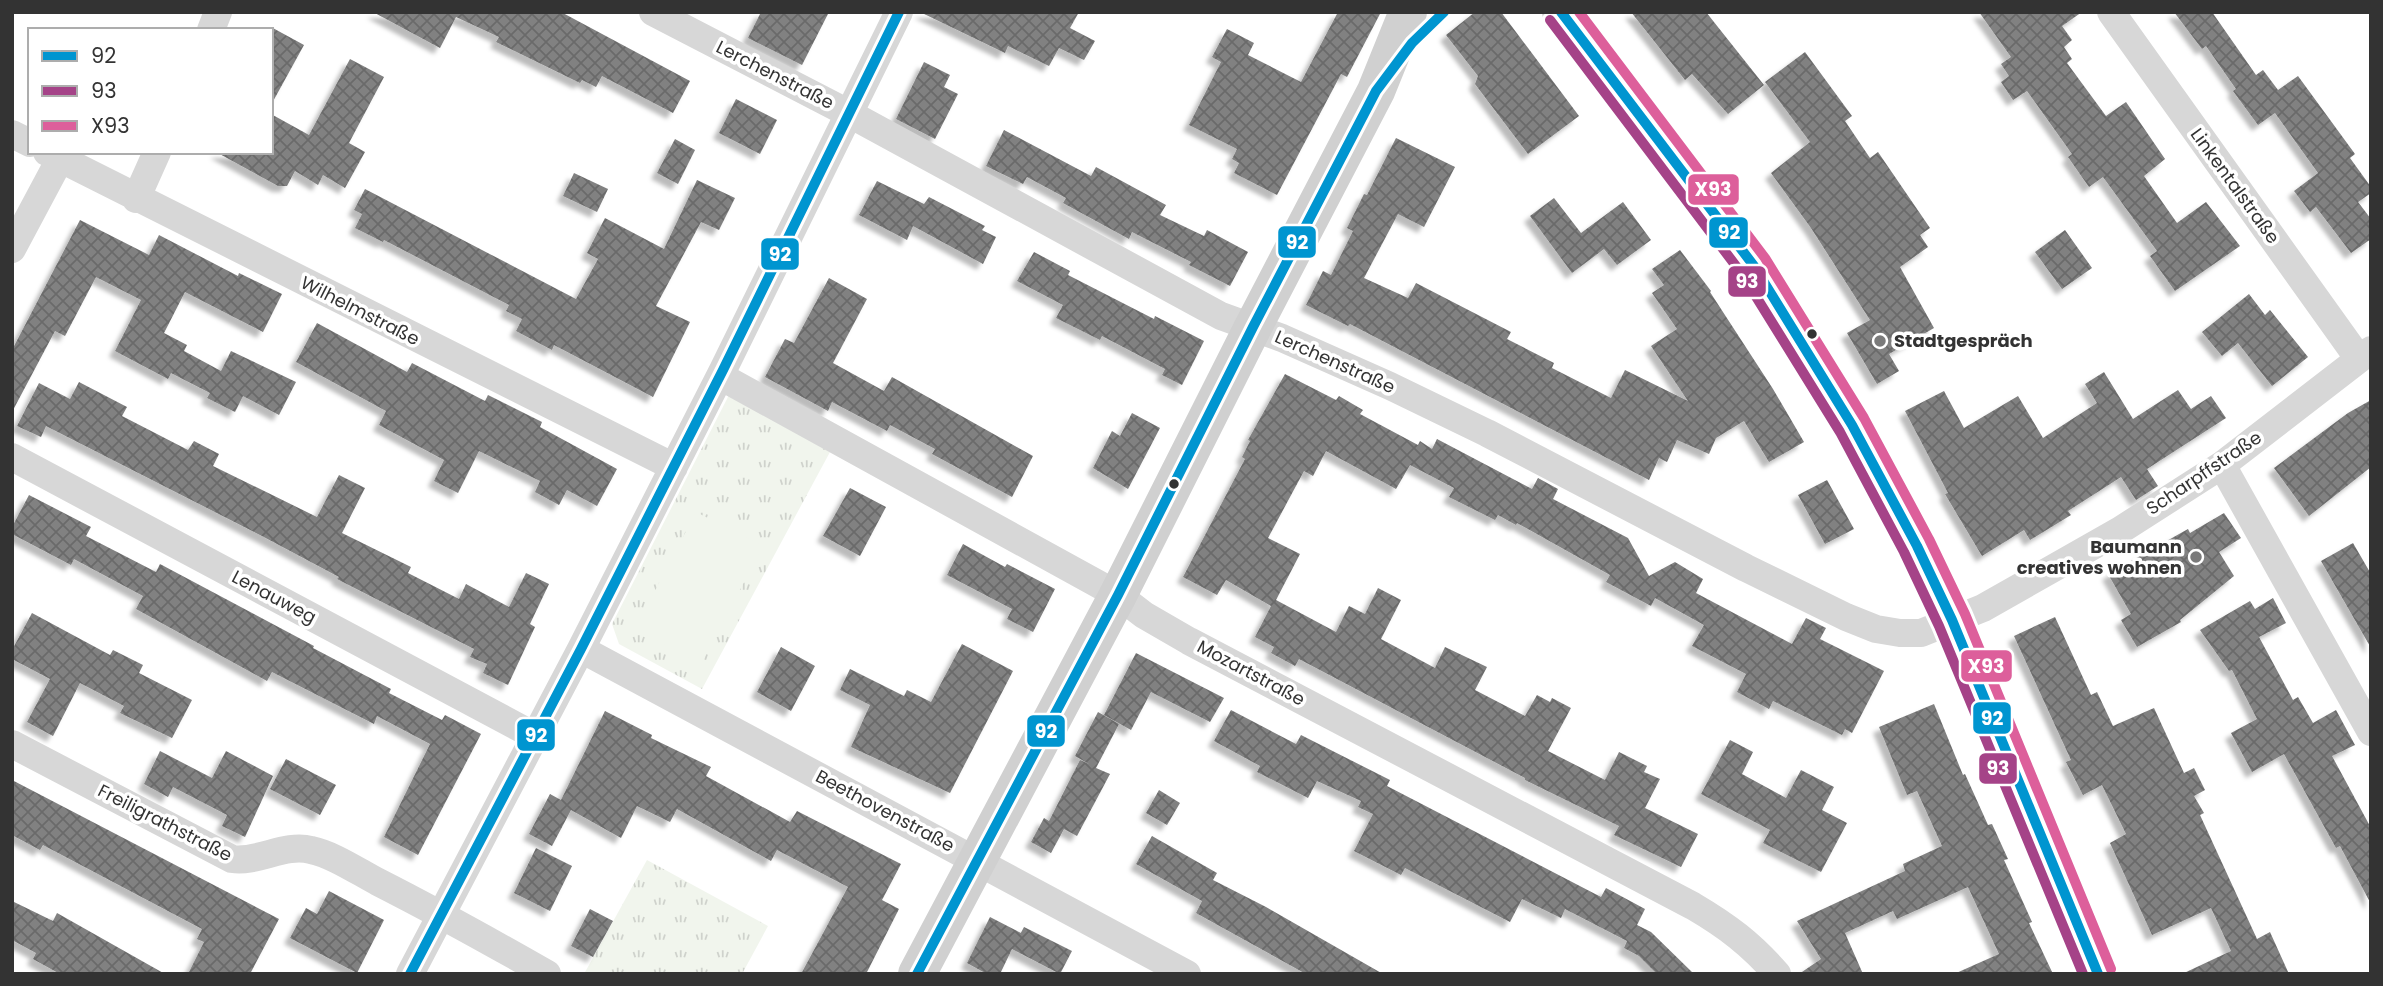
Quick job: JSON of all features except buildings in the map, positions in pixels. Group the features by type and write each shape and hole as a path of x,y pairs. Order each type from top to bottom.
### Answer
{"main road":[{"path":"917,974 1118,595 1376,91 1408,12"},
{"path":"1561,12 1755,266 1852,425 1917,546 1952,620 2098,974"}],"street":[{"name":"Lerchenstraße","path":"653,12 848,113 1221,316 1390,386 1846,617 1877,629 1900,633 1921,633 1952,620"},
{"path":"410,974 674,467 899,12"},
{"name":"Linkentalstraße","path":"2111,12 2365,354"},
{"path":"12,134 28,142"},
{"path":"136,199 156,154"},
{"path":"12,249 54,156"},
{"name":"Wilhelmstraße","path":"54,156 674,467"},
{"name":"Scharpffstraße","path":"1952,620 1983,608 2096,544 2222,465 2365,354"},
{"name":"Mozartstraße","path":"720,376 1118,595 1143,615 1189,641 1693,906 1728,927 1759,953 1777,974"},
{"name":"Lenauweg","path":"12,457 535,736"},
{"path":"2222,465 2371,732"},
{"name":"Beethovenstraße","path":"581,649 1187,974"},
{"name":"Freiligrathstraße","path":"12,744 232,859 242,861 296,849 310,849 442,914 547,974"}],"lane":[{"path":"1376,91 1412,43 1444,12"}],"green space":[{"path":"729,395 830,452 702,689 619,644 612,624"},
{"path":"696,512 763,546 701,664 635,629"},
{"path":"647,860 768,926 742,974 584,974"}],"transit line":[{"name":"92","path":"410,974 581,649 723,370 899,12"},
{"name":"92","path":"917,974 1118,595 1376,91 1412,43 1444,12"},
{"name":"92","path":"1561,12 1754,266 1852,425 1917,546 1952,620 2098,974"},
{"name":"X93","path":"1579,12 1765,258 1864,418 1929,539 1965,614 2111,969"},
{"name":"93","path":"1550,20 1742,274 1840,432 1904,552 1939,626 2083,974"}],"place":[{"name":"Stadtgespräch","path":"1880,341"},
{"name":"Baumann creatives wohnen","path":"2196,557"}]}
